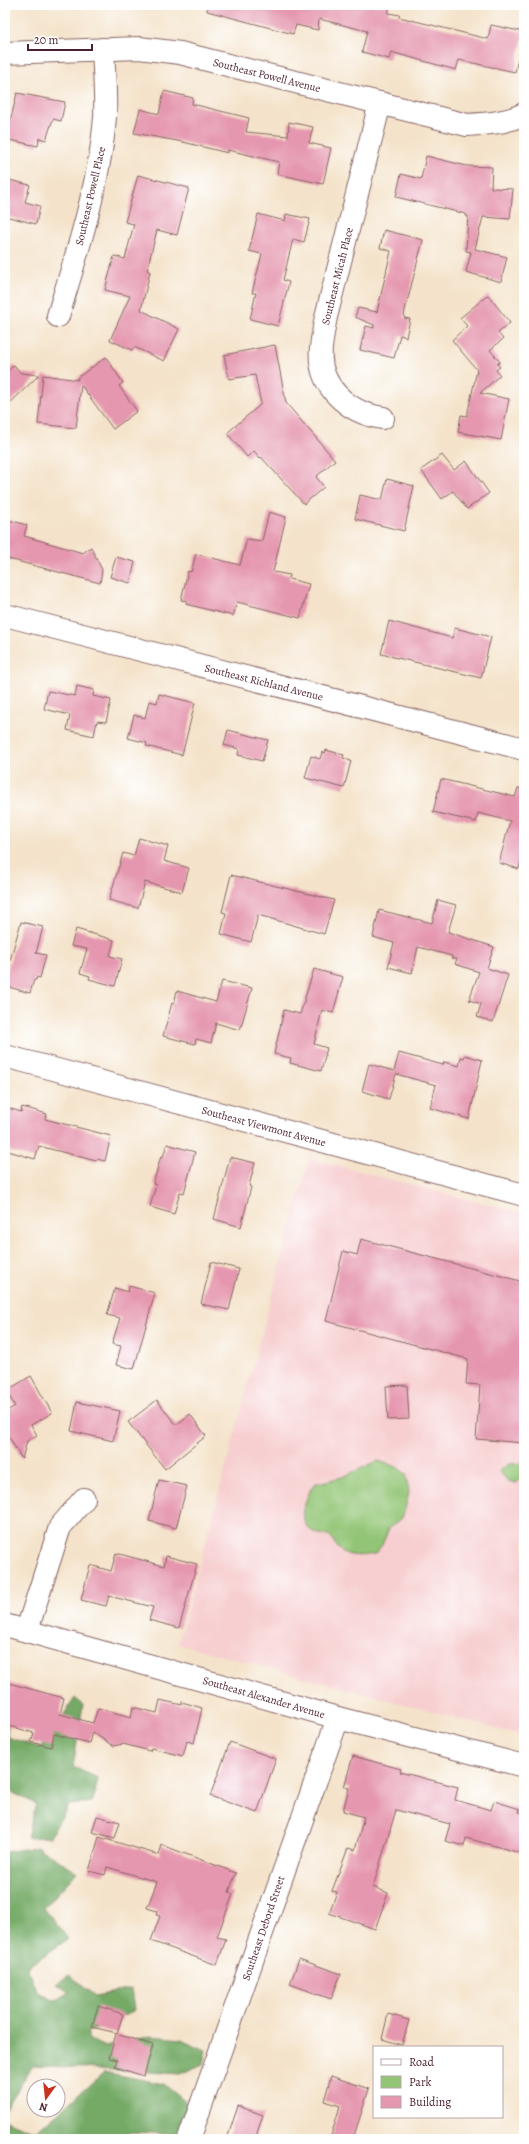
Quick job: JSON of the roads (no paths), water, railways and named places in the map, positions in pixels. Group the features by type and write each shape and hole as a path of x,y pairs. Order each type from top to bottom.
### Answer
{"street":[{"name":"Southeast Powell Avenue","path":"5,53 139,48 180,53 467,125 489,124 516,118 524,114"},
{"name":"Southeast Powell Place","path":"58,316 74,263 100,158 105,116 103,49"},
{"name":"Southeast Micah Place","path":"380,103 326,317 320,348 322,363 329,384 337,396 356,411 383,418"},
{"name":"Southeast Richland Avenue","path":"5,615 524,749"},
{"name":"Southeast Viewmont Avenue","path":"5,1056 524,1195"},
{"path":"27,1630 60,1527 84,1499"},
{"name":"Southeast Alexander Avenue","path":"5,1625 338,1718 524,1766"},
{"name":"Southeast Debord Street","path":"189,2139 338,1718"}]}
